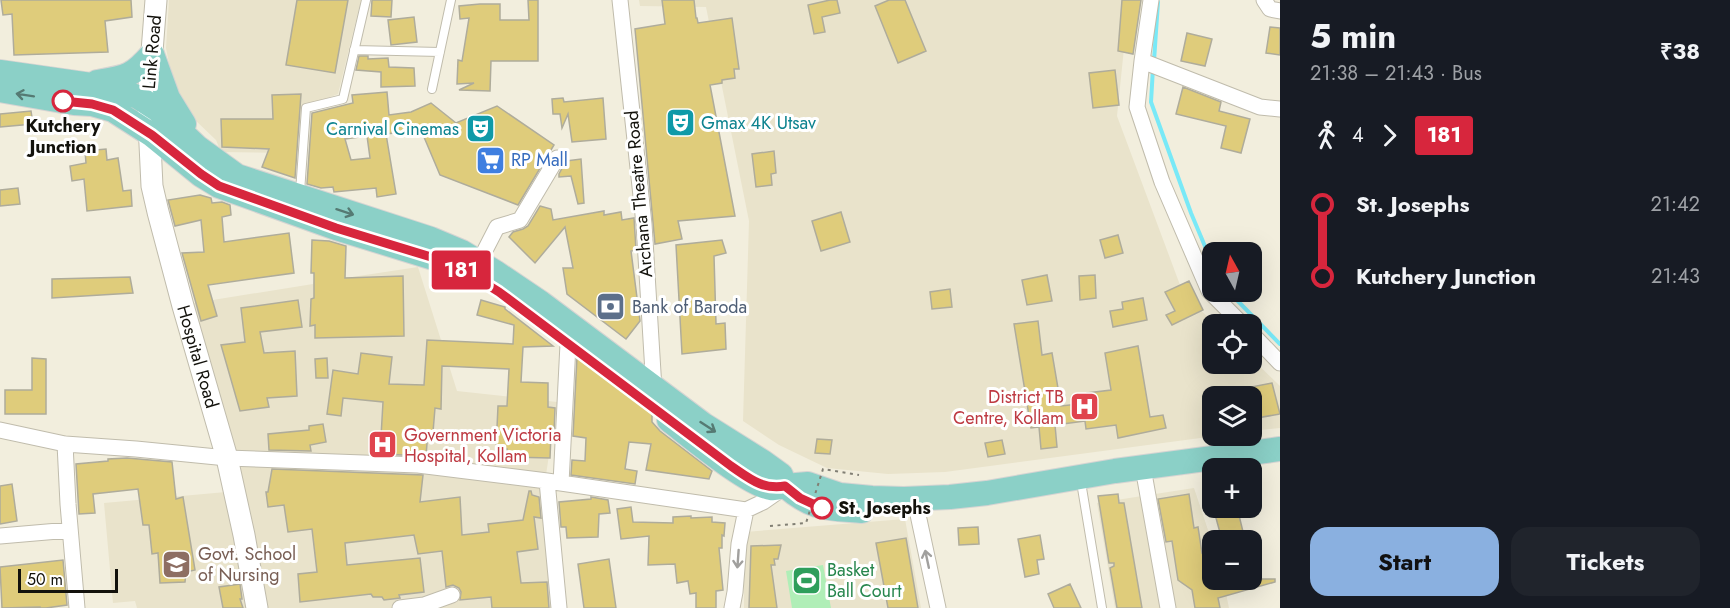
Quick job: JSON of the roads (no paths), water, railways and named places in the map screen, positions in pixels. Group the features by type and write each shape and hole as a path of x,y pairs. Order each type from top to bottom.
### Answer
{"main road":[{"name":"Link Road","path":"147,103 156,0"},
{"path":"86,84 127,76 142,66 152,54"},
{"path":"152,54 168,98 197,147"},
{"path":"0,72 112,88 138,97 158,110 197,147 237,176 431,239 462,252 541,303 704,425 781,475 785,486"},
{"path":"0,90 92,104 113,110 219,186 336,228 441,260 475,277 499,292 731,466 760,484 772,488 808,484 822,508 865,512 916,510 1202,470"},
{"name":"Hospital Road","path":"147,103 152,186 183,306 227,459 244,535 256,608"},
{"path":"815,496 840,495 904,499 950,497 987,493 1115,471 1280,449"},
{"path":"1262,463 1280,461"}],"street":[{"name":"Archana Theatre Road","path":"620,0 644,224 654,389"},
{"path":"1151,0 1137,107 1162,182 1209,291 1232,314"},
{"path":"1264,0 1269,9 1280,11"},
{"path":"1142,61 1260,107 1280,109"},
{"path":"479,262 497,227 520,220 557,158"},
{"path":"559,608 554,482 568,344"},
{"path":"1262,344 1280,363"},
{"path":"0,430 65,444 227,459 418,465 746,510 763,502 785,486"},
{"path":"65,444 77,608"},
{"path":"1145,479 1168,608"},
{"path":"732,608 739,544 746,510"},
{"path":"916,510 938,608"},
{"path":"0,536 70,530"},
{"path":"400,608 424,606 452,595"}],"lane":[{"path":"300,198 306,108 344,99 366,0"},
{"path":"432,89 451,0"},
{"path":"354,50 440,52"},
{"path":"1082,488 1102,608"}],"waterway":[{"path":"1154,61 1158,2"},
{"path":"1153,68 1151,102 1203,242"},
{"path":"1239,302 1280,344"}],"place":[{"name":"Kutchery Junction","path":"63,101"},
{"name":"Gmax 4K Utsav","path":"680,123"},
{"name":"Carnival Cinemas","path":"480,129"},
{"name":"RP Mall","path":"490,160"},
{"name":"Bank of Baroda","path":"611,307"},
{"name":"District TB Centre, Kollam","path":"1085,407"},
{"name":"Government Victoria Hospital, Kollam","path":"383,445"},
{"name":"St. Josephs","path":"822,508"},
{"name":"Govt. School of Nursing","path":"177,564"},
{"name":"Basket Ball Court","path":"806,580"}]}
